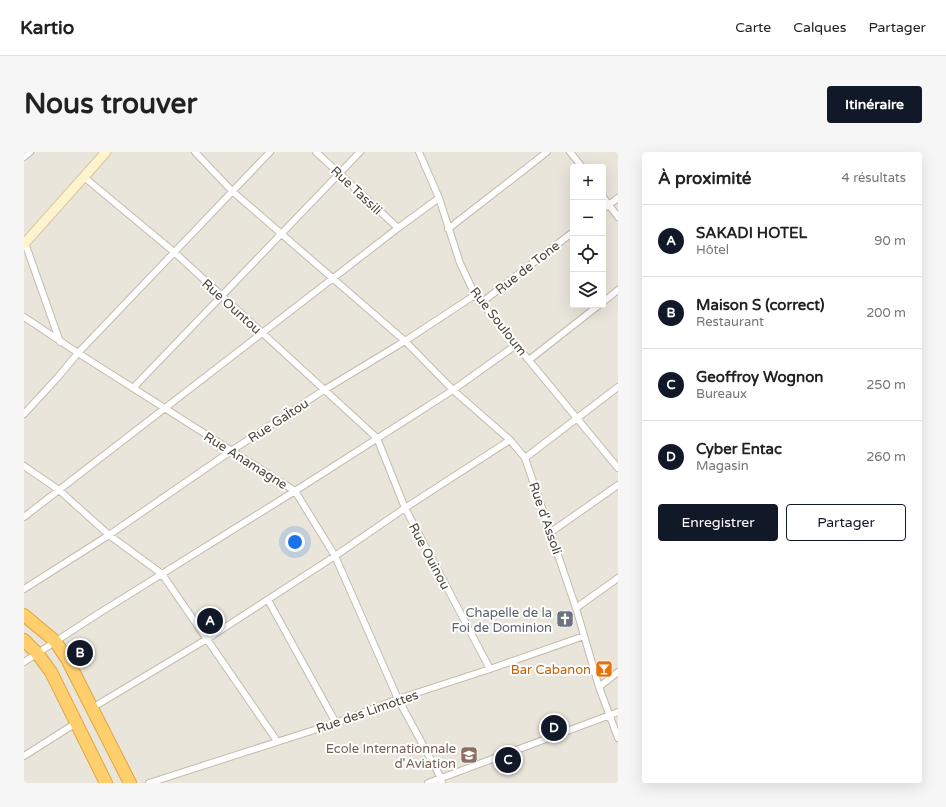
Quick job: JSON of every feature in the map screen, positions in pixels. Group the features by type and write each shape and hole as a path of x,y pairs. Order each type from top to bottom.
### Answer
{"highway":[{"path":"24,615 55,641 67,659 130,783"},
{"path":"24,640 51,672 106,783"}],"street":[{"path":"24,157 30,152"},
{"path":"60,342 24,242 106,152"},
{"name":"Rue d'Assoli","path":"195,152 232,190 405,341 453,390 510,440 525,458 576,608 599,687 618,738"},
{"path":"24,414 78,353 232,190 270,152"},
{"name":"Rue Tassili","path":"316,152 398,228"},
{"path":"133,388 360,152"},
{"name":"Rue Souloum","path":"419,152 439,198 460,263 475,295 618,468"},
{"path":"448,229 547,152"},
{"path":"570,152 580,164"},
{"name":"Rue Ountou","path":"84,177 174,252 377,438"},
{"path":"24,517 261,333 439,198"},
{"path":"618,198 606,207 618,217"},
{"name":"Rue de Tone","path":"481,302 570,234"},
{"path":"606,300 618,290"},
{"name":"Rue GaÏtou","path":"24,589 109,535 231,451 324,390 405,341 475,295"},
{"path":"530,360 595,308"},
{"name":"Rue Anamagne","path":"24,316 60,342 295,491 335,556 398,699 442,781"},
{"path":"24,662 453,390 516,345"},
{"path":"525,458 618,387"},
{"name":"Rue Ouinou","path":"377,438 405,508 490,669"},
{"path":"92,708 207,640 510,440"},
{"path":"24,466 59,490 109,535 162,574 277,741"},
{"path":"551,532 618,485"},
{"path":"576,608 618,578"},
{"path":"268,600 336,722"},
{"name":"Rue des Limottes","path":"149,783 336,722 398,699 584,636"},
{"path":"599,687 618,672"},
{"path":"428,783 442,781 618,712"},
{"path":"24,756 76,723"}],"shaded area":[{"path":"24,152 618,152 618,783 24,783"}],"place":[{"name":"Chapelle de la Foi de Dominion","path":"565,619"},
{"name":"SAKADI HOTEL","path":"210,621"},
{"name":"Maison S (correct)","path":"80,653"},
{"name":"Bar Cabanon","path":"604,669"},
{"name":"Cyber Entac","path":"554,728"},
{"name":"Ecole Internationnale d'Aviation","path":"469,755"},
{"name":"Geoffroy Wognon","path":"508,760"}]}
